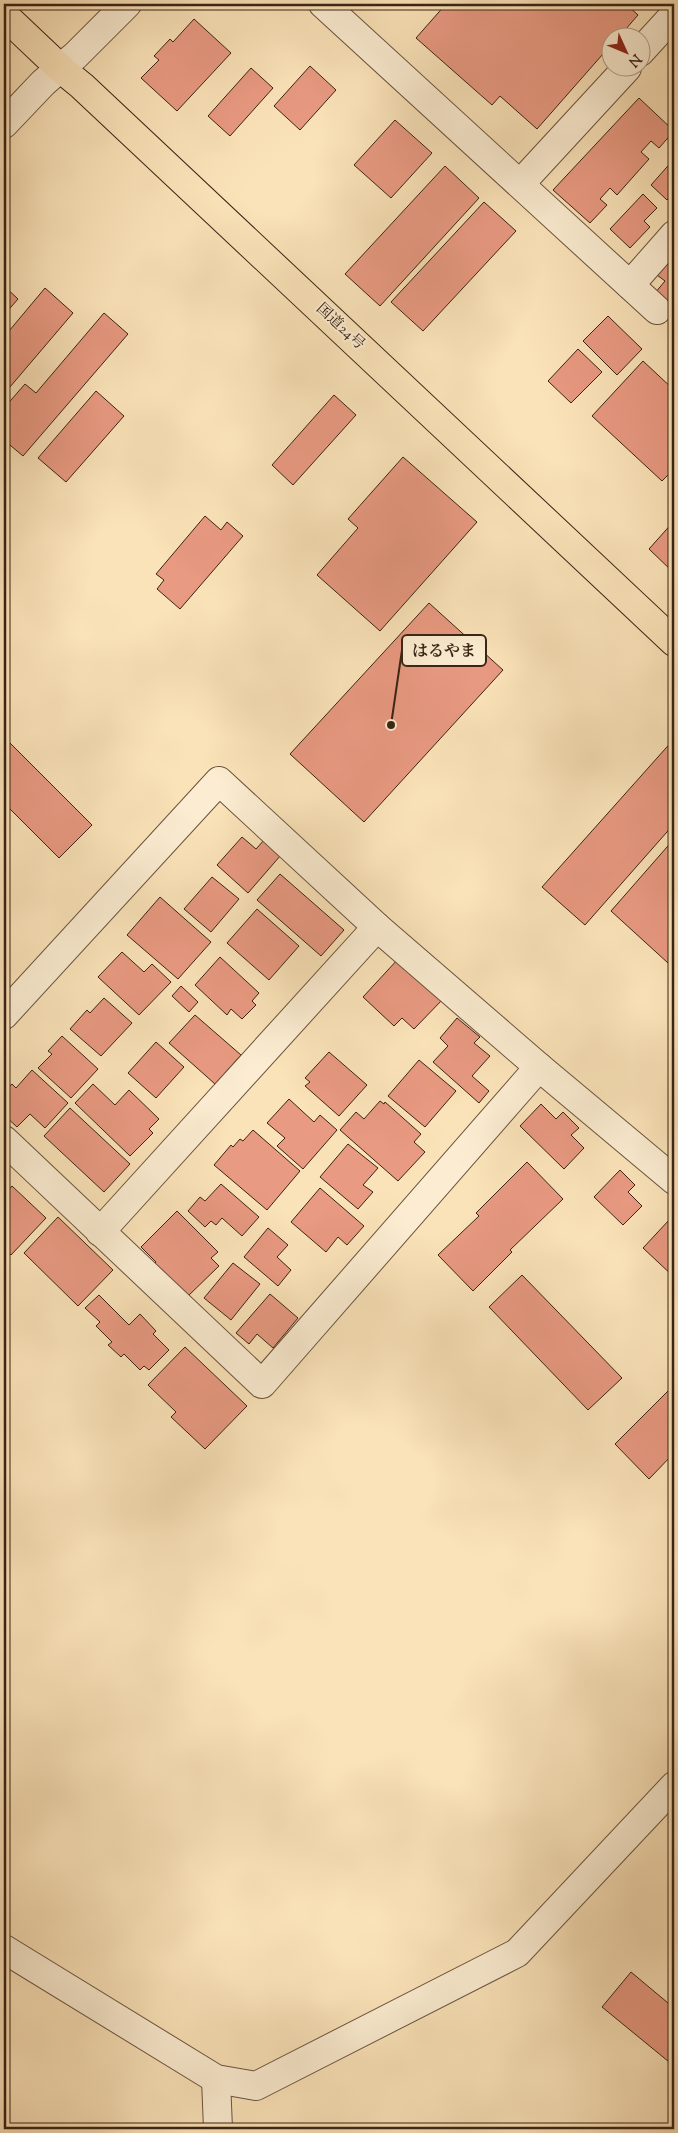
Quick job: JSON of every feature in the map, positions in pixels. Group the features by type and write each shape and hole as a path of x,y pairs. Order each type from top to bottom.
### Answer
{"highway":[{"name":"国道24号","path":"4,15 674,642"}],"street":[{"path":"4,124 127,4"},
{"path":"323,4 657,310"},
{"path":"650,41 674,15"},
{"path":"520,184 617,78"},
{"path":"630,285 674,235"},
{"path":"4,1015 219,781 377,927 539,1067 674,1180"},
{"path":"100,1232 377,927"},
{"path":"4,1140 262,1384 539,1067"},
{"path":"4,1949 216,2079 256,2086 517,1953 674,1786"},
{"path":"216,2079 218,2129"}],"building":[{"path":"446,4 626,4 638,15 627,28 600,28 600,57 537,129 500,96 492,105 416,38"},
{"path":"194,19 231,53 177,111 141,78 159,60 154,56 170,39 173,42"},
{"path":"310,66 336,90 300,130 274,106"},
{"path":"251,68 273,88 230,136 208,116"},
{"path":"639,98 674,131 659,148 651,141 641,152 649,159 617,195 610,188 600,199 607,205 590,223 553,190"},
{"path":"395,120 432,153 391,198 354,165"},
{"path":"674,159 674,191 667,200 651,185"},
{"path":"445,166 479,198 380,306 345,274"},
{"path":"643,194 657,208 644,221 650,227 630,248 610,229"},
{"path":"484,202 516,231 423,331 391,302"},
{"path":"674,259 674,301 669,308 655,293 665,281 657,275 667,263 669,265"},
{"path":"4,286 18,299 4,315"},
{"path":"45,288 73,313 4,394 4,337"},
{"path":"104,313 128,334 23,456 4,440 4,408 25,384 36,393"},
{"path":"608,316 642,349 617,375 583,341"},
{"path":"578,349 602,372 571,403 548,381"},
{"path":"643,361 674,390 674,469 662,481 592,416"},
{"path":"96,391 124,416 66,482 38,458"},
{"path":"334,395 356,415 293,485 272,465"},
{"path":"403,457 477,522 380,631 317,575 358,528 348,519"},
{"path":"205,516 221,530 227,522 243,536 180,609 157,589 164,580 156,574"},
{"path":"674,521 674,573 649,549"},
{"path":"429,603 503,670 364,822 290,754"},
{"path":"4,737 92,825 59,858 4,803"},
{"path":"674,739 674,824 585,925 542,887"},
{"path":"242,837 256,849 264,840 281,855 248,893 217,865"},
{"path":"674,839 674,956 668,963 611,911"},
{"path":"280,874 344,930 321,956 257,900"},
{"path":"212,877 239,899 211,932 184,909"},
{"path":"160,897 211,942 178,979 127,935"},
{"path":"257,909 299,946 269,980 227,943"},
{"path":"122,952 144,972 152,964 171,982 139,1015 98,977"},
{"path":"220,957 259,993 252,1001 256,1005 242,1019 231,1009 227,1015 195,985"},
{"path":"399,958 443,999 414,1029 402,1018 394,1026 363,997"},
{"path":"181,986 198,1002 189,1012 172,996"},
{"path":"104,998 132,1023 101,1056 70,1029 87,1010 90,1013"},
{"path":"195,1015 241,1055 215,1084 169,1043"},
{"path":"457,1018 480,1037 474,1043 490,1056 472,1076 489,1091 479,1103 433,1062 448,1046 440,1038"},
{"path":"62,1036 98,1069 71,1098 38,1068 52,1054 48,1051"},
{"path":"156,1042 184,1067 156,1098 128,1073"},
{"path":"329,1052 367,1085 339,1116 305,1086 310,1082 305,1078"},
{"path":"419,1060 456,1091 425,1127 388,1096"},
{"path":"32,1070 68,1103 45,1128 30,1114 17,1127 4,1115 6,1103 4,1101 4,1092 12,1084 16,1088"},
{"path":"93,1084 115,1105 129,1090 159,1119 149,1129 153,1133 130,1156 75,1103"},
{"path":"289,1099 314,1122 320,1115 337,1130 303,1169 277,1146 285,1138 267,1123"},
{"path":"380,1101 384,1104 385,1102 421,1134 414,1142 425,1152 398,1181 340,1130 356,1112 364,1119"},
{"path":"541,1104 556,1119 563,1112 579,1128 571,1135 584,1148 564,1169 520,1126"},
{"path":"70,1108 130,1164 104,1192 44,1136"},
{"path":"253,1130 300,1171 267,1210 214,1165 231,1145 233,1147 240,1139 243,1141"},
{"path":"348,1144 378,1168 363,1185 373,1192 358,1209 320,1177"},
{"path":"527,1162 563,1199 510,1250 512,1252 473,1291 438,1255 479,1216 476,1213"},
{"path":"620,1170 635,1185 628,1192 642,1206 623,1225 594,1197"},
{"path":"221,1184 259,1217 242,1236 222,1218 216,1225 211,1221 205,1227 188,1211 200,1197 205,1201"},
{"path":"12,1186 46,1218 11,1255 4,1248 4,1195"},
{"path":"320,1188 364,1226 347,1245 338,1237 326,1252 291,1222"},
{"path":"177,1211 218,1252 211,1258 219,1266 185,1299 152,1266 156,1262 141,1247"},
{"path":"58,1217 113,1270 78,1306 24,1253"},
{"path":"670,1219 674,1223 674,1277 643,1248"},
{"path":"268,1228 288,1245 277,1257 291,1270 278,1286 244,1257"},
{"path":"233,1263 260,1284 231,1320 204,1298"},
{"path":"522,1275 622,1378 588,1410 489,1307"},
{"path":"270,1294 298,1318 273,1348 257,1334 249,1344 236,1333"},
{"path":"99,1295 129,1325 140,1314 156,1331 153,1334 169,1350 149,1370 144,1366 140,1370 124,1354 121,1357 108,1345 112,1342 96,1326 100,1322 85,1308"},
{"path":"185,1347 247,1406 205,1449 171,1417 176,1412 148,1385"},
{"path":"674,1385 674,1453 649,1479 615,1444"},
{"path":"631,1972 674,2008 674,2066 602,2007"}],"place":[{"name":"はるやま","path":"391,725"}]}
